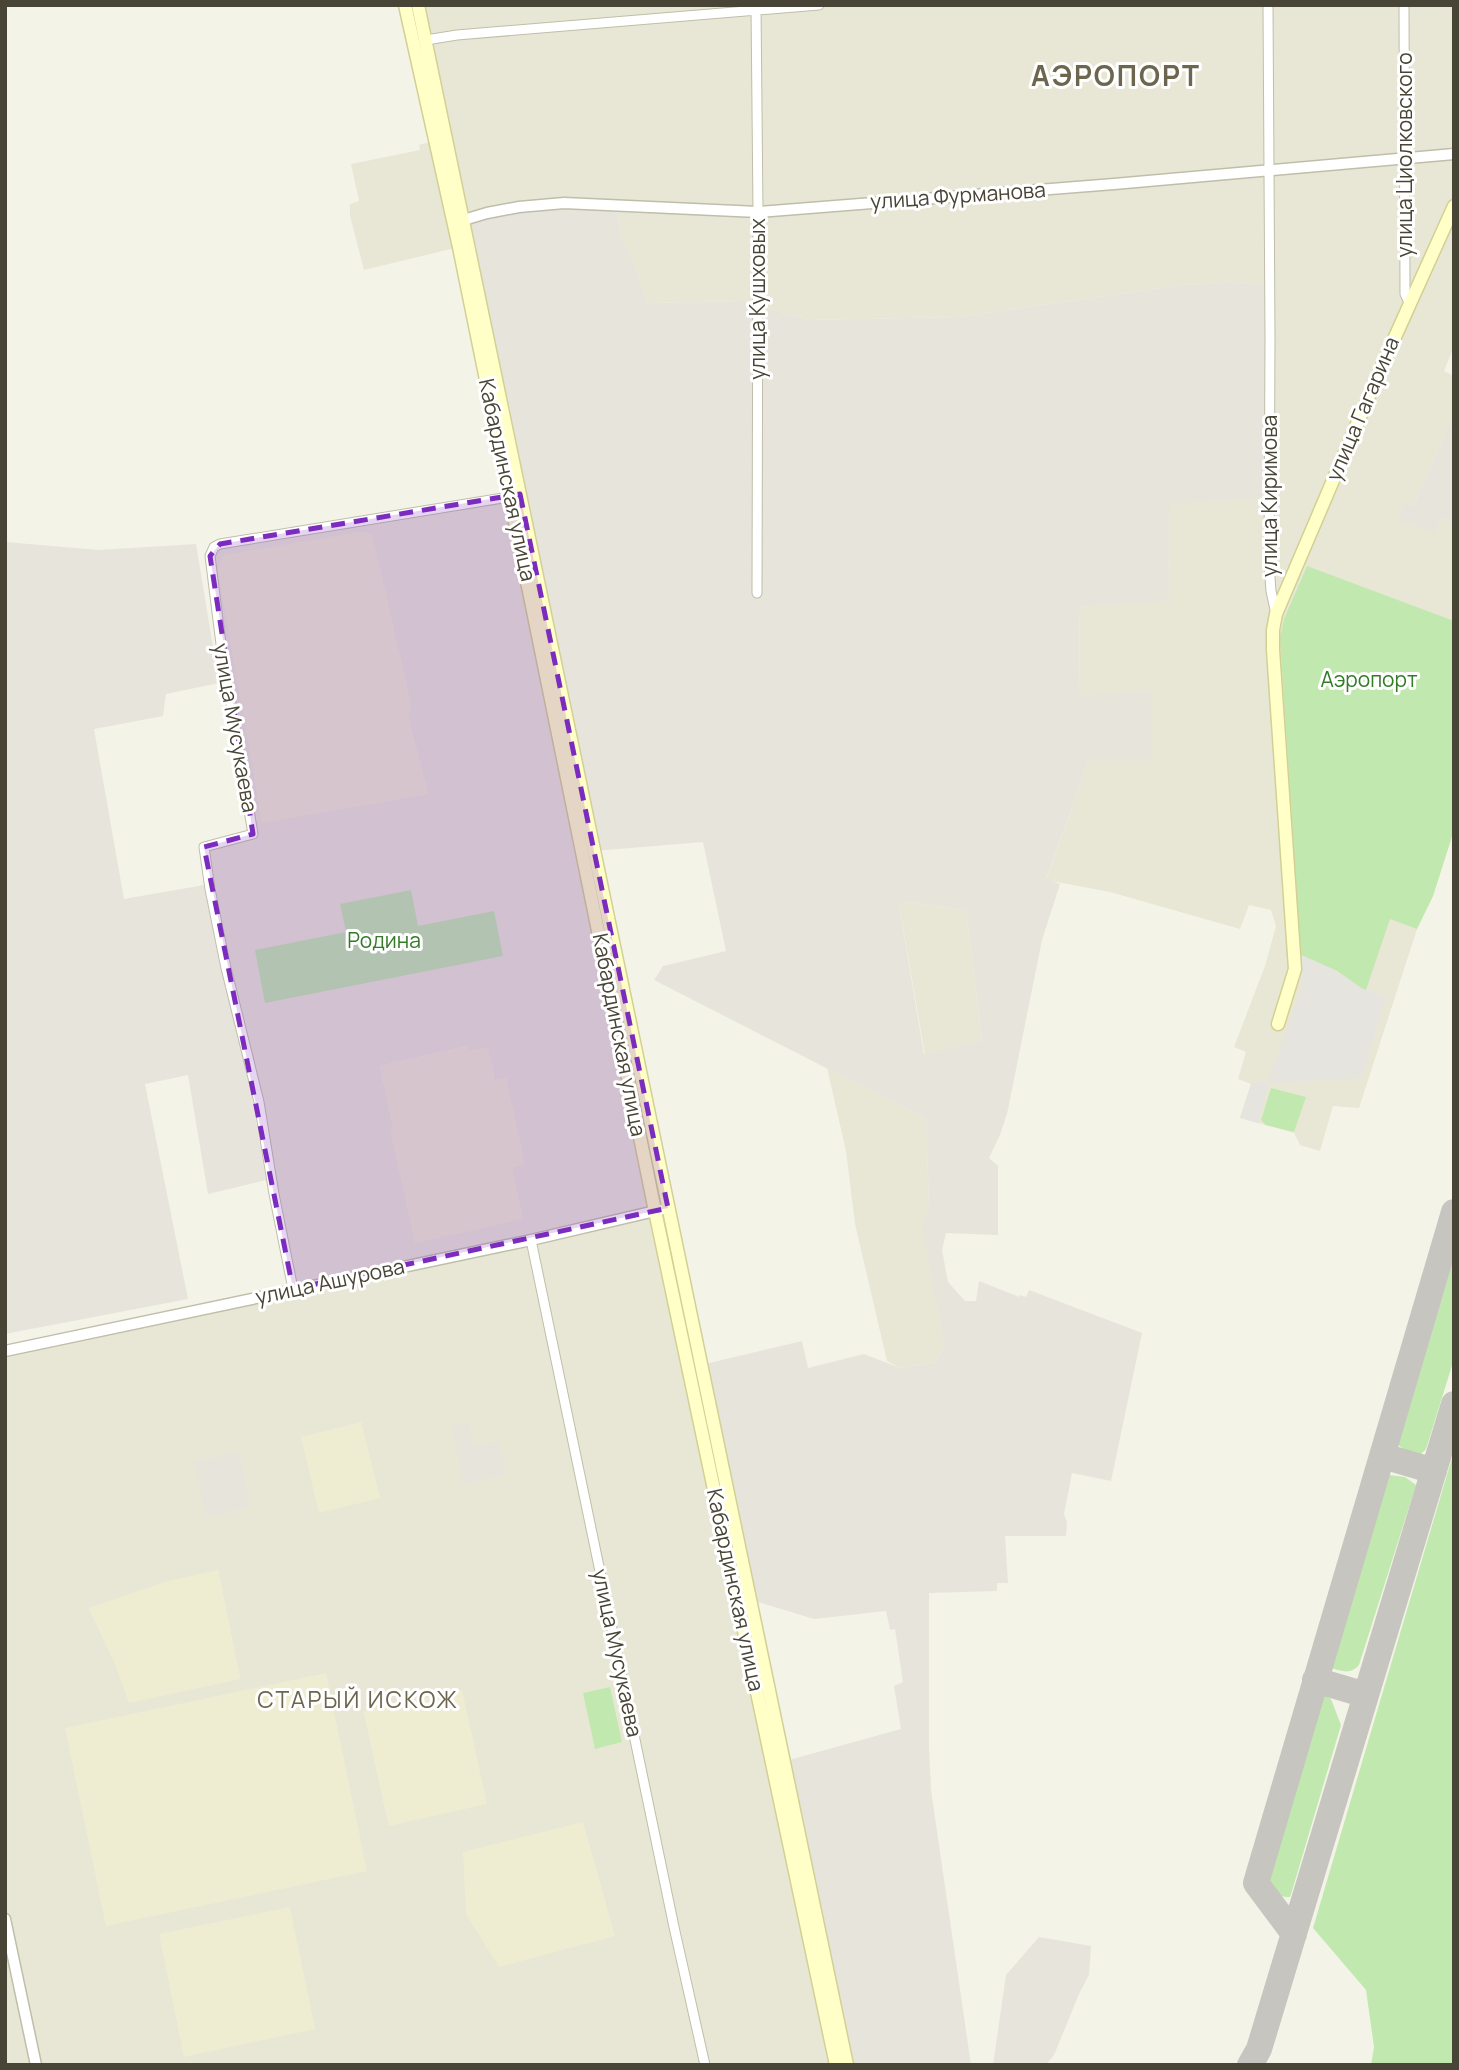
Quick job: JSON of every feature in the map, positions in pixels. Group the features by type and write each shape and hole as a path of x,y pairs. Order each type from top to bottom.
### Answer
{"main road":[{"name":"Кабардинская улица","path":"405,5 459,221"},
{"name":"Кабардинская улица","path":"418,5 655,1211 836,2065"},
{"name":"улица Гагарина","path":"1276,614 1454,205"},
{"name":"Кабардинская улица","path":"515,496 668,1208 847,2065"},
{"name":"улица Киримова","path":"1276,614 1273,630 1274,670 1295,969 1278,1024"}],"street":[{"path":"426,40 756,8 818,5"},
{"name":"улица Киримова","path":"1268,5 1269,564 1276,614"},
{"name":"улица Циолковского","path":"1404,5 1405,294 1410,304"},
{"name":"улица Кушховых","path":"756,8 757,593"},
{"name":"улица Фурманова","path":"459,221 508,209 564,203 758,212 1454,154"},
{"name":"улица Мусукаева","path":"293,1289 267,1159 259,1102 226,968 209,889 204,847 253,834 221,644 210,556 214,547 220,544 515,496"},
{"name":"улица Ашурова","path":"5,1351 531,1240 668,1208"},
{"name":"улица Мусукаева","path":"531,1240 705,2065"},
{"path":"5,1919 36,2065"}],"highlighted area":[{"path":"520,494 668,1208 293,1289 204,847 253,834 210,556 220,544"}],"shaded area":[{"path":"418,5 1454,5 1454,346 1444,371 1454,376 1454,414 1413,507 1397,519 1441,518 1454,523 1454,830 1433,896 1417,929 1359,1108 1333,1106 1320,1151 1300,1145 1294,1133 1240,1118 1251,1084 1238,1079 1246,1052 1234,1047 1265,966 1276,926 1271,910 1249,905 1240,929 1110,892 1046,880 1088,758 1151,759 1080,696 1079,607 1169,600 1170,504 1253,284 1226,281 1182,285 957,317 809,320 742,301 648,303 622,239 615,205 464,220"},
{"path":"436,140 459,247 364,270 350,216 350,204 359,201 351,164 420,150 419,145"},
{"path":"615,205 622,239 648,303 742,301 809,320 957,317 1182,285 1226,281 1253,284 1270,282 1269,497 1170,504 1169,601 1079,607 1080,696 1151,690 1152,759 1088,759 1046,879 1060,884 1042,940 1007,1114 989,1158 998,1166 998,1235 946,1233 942,1250 948,1282 965,1301 976,1301 979,1281 1019,1297 1026,1297 1029,1290 1142,1333 1111,1481 1072,1473 1064,1514 1067,1522 1066,1536 1005,1536 1008,1583 997,1583 997,1591 929,1593 931,1790 971,2065 847,2065 701,1365 802,1341 808,1368 864,1354 900,1368 936,1362 944,1345 922,1226 929,1205 926,1119 654,980 663,966 726,951 703,842 594,851 464,220 519,207","holes":["908,902 966,910 982,1040 924,1054 899,905","758,1602 814,1619 886,1611 890,1630 895,1629 903,1682 894,1686 901,1729 789,1760"]},
{"path":"1454,414 1454,523 1441,518 1433,534 1397,519 1405,503 1413,507"},
{"path":"510,497 836,2065 5,2065 5,1351 293,1289 204,847 253,835 216,609 214,547","holes":["225,555 411,704 408,718 428,794","467,1046 468,1051 495,1081 506,1079 524,1164 511,1167 391,1134 393,1126 380,1066","218,1570 240,1679 113,1659 89,1608","462,1690 389,1826 364,1712"]},
{"path":"360,532 372,534 411,704 408,718 428,794 262,823 218,570 224,555"},
{"path":"5,542 99,550 196,544 219,683 166,694 163,716 94,729 124,899 204,885 246,1061 266,1180 208,1194 188,1075 145,1084 188,1299 5,1334"},
{"path":"908,902 966,910 982,1040 925,1055 899,904"},
{"path":"1301,955 1337,971 1361,988 1386,997 1361,1078 1269,1083 1258,1123 1240,1118 1251,1084 1268,1081 1302,987"},
{"path":"467,1046 469,1051 488,1047 495,1080 506,1078 525,1164 512,1168 523,1219 415,1243 391,1134 393,1126 380,1066"},
{"path":"827,1068 926,1119 929,1205 923,1226 944,1345 936,1362 900,1368 887,1361 855,1224 846,1151"},
{"path":"361,1422 380,1498 319,1513 301,1437"},
{"path":"469,1422 474,1446 499,1441 506,1475 463,1484 452,1425"},
{"path":"239,1452 250,1507 206,1517 194,1461"},
{"path":"218,1570 240,1679 129,1703 113,1659 89,1608 164,1582"},
{"path":"326,1673 367,1871 106,1926 65,1728"},
{"path":"462,1690 487,1804 389,1826 364,1712"},
{"path":"583,1822 615,1936 499,1967 466,1914 463,1852"},
{"path":"290,1907 315,2029 184,2057 159,1934"},
{"path":"1039,1937 1091,1946 1089,1975 1054,2055 1046,2065 993,2065 1006,1975"}],"green space":[{"name":"Аэропорт","path":"1307,566 1454,621 1454,830 1433,896 1417,929 1390,919 1366,990 1337,971 1301,955 1280,639 1284,619"},
{"name":"Родина","path":"411,890 418,926 494,911 503,956 265,1003 255,950 346,932 340,904"},
{"path":"1271,1088 1306,1097 1294,1132 1266,1125 1261,1120"},
{"path":"1454,1258 1454,1359 1426,1449 1420,1455 1414,1456 1398,1445"},
{"path":"1454,1451 1454,2065 1371,2065 1374,2047 1366,1990 1313,1928"},
{"path":"1389,1475 1405,1477 1416,1485 1359,1665 1349,1671 1331,1668"},
{"path":"610,1687 622,1742 595,1749 583,1693"},
{"path":"1323,1694 1331,1699 1341,1725 1292,1891 1290,1897 1286,1897 1276,1892 1268,1879"}],"taxiway":[{"path":"1294,1934 1256,1883 1454,1212"},
{"path":"1250,2065 1259,2049 1454,1404"},
{"path":"1383,1456 1434,1471"},
{"path":"1315,1680 1366,1695"}],"district":[{"name":"АЭРОПОРТ","path":"1116,76"},
{"name":"СТАРЫЙ ИСКОЖ","path":"358,1700"}]}
